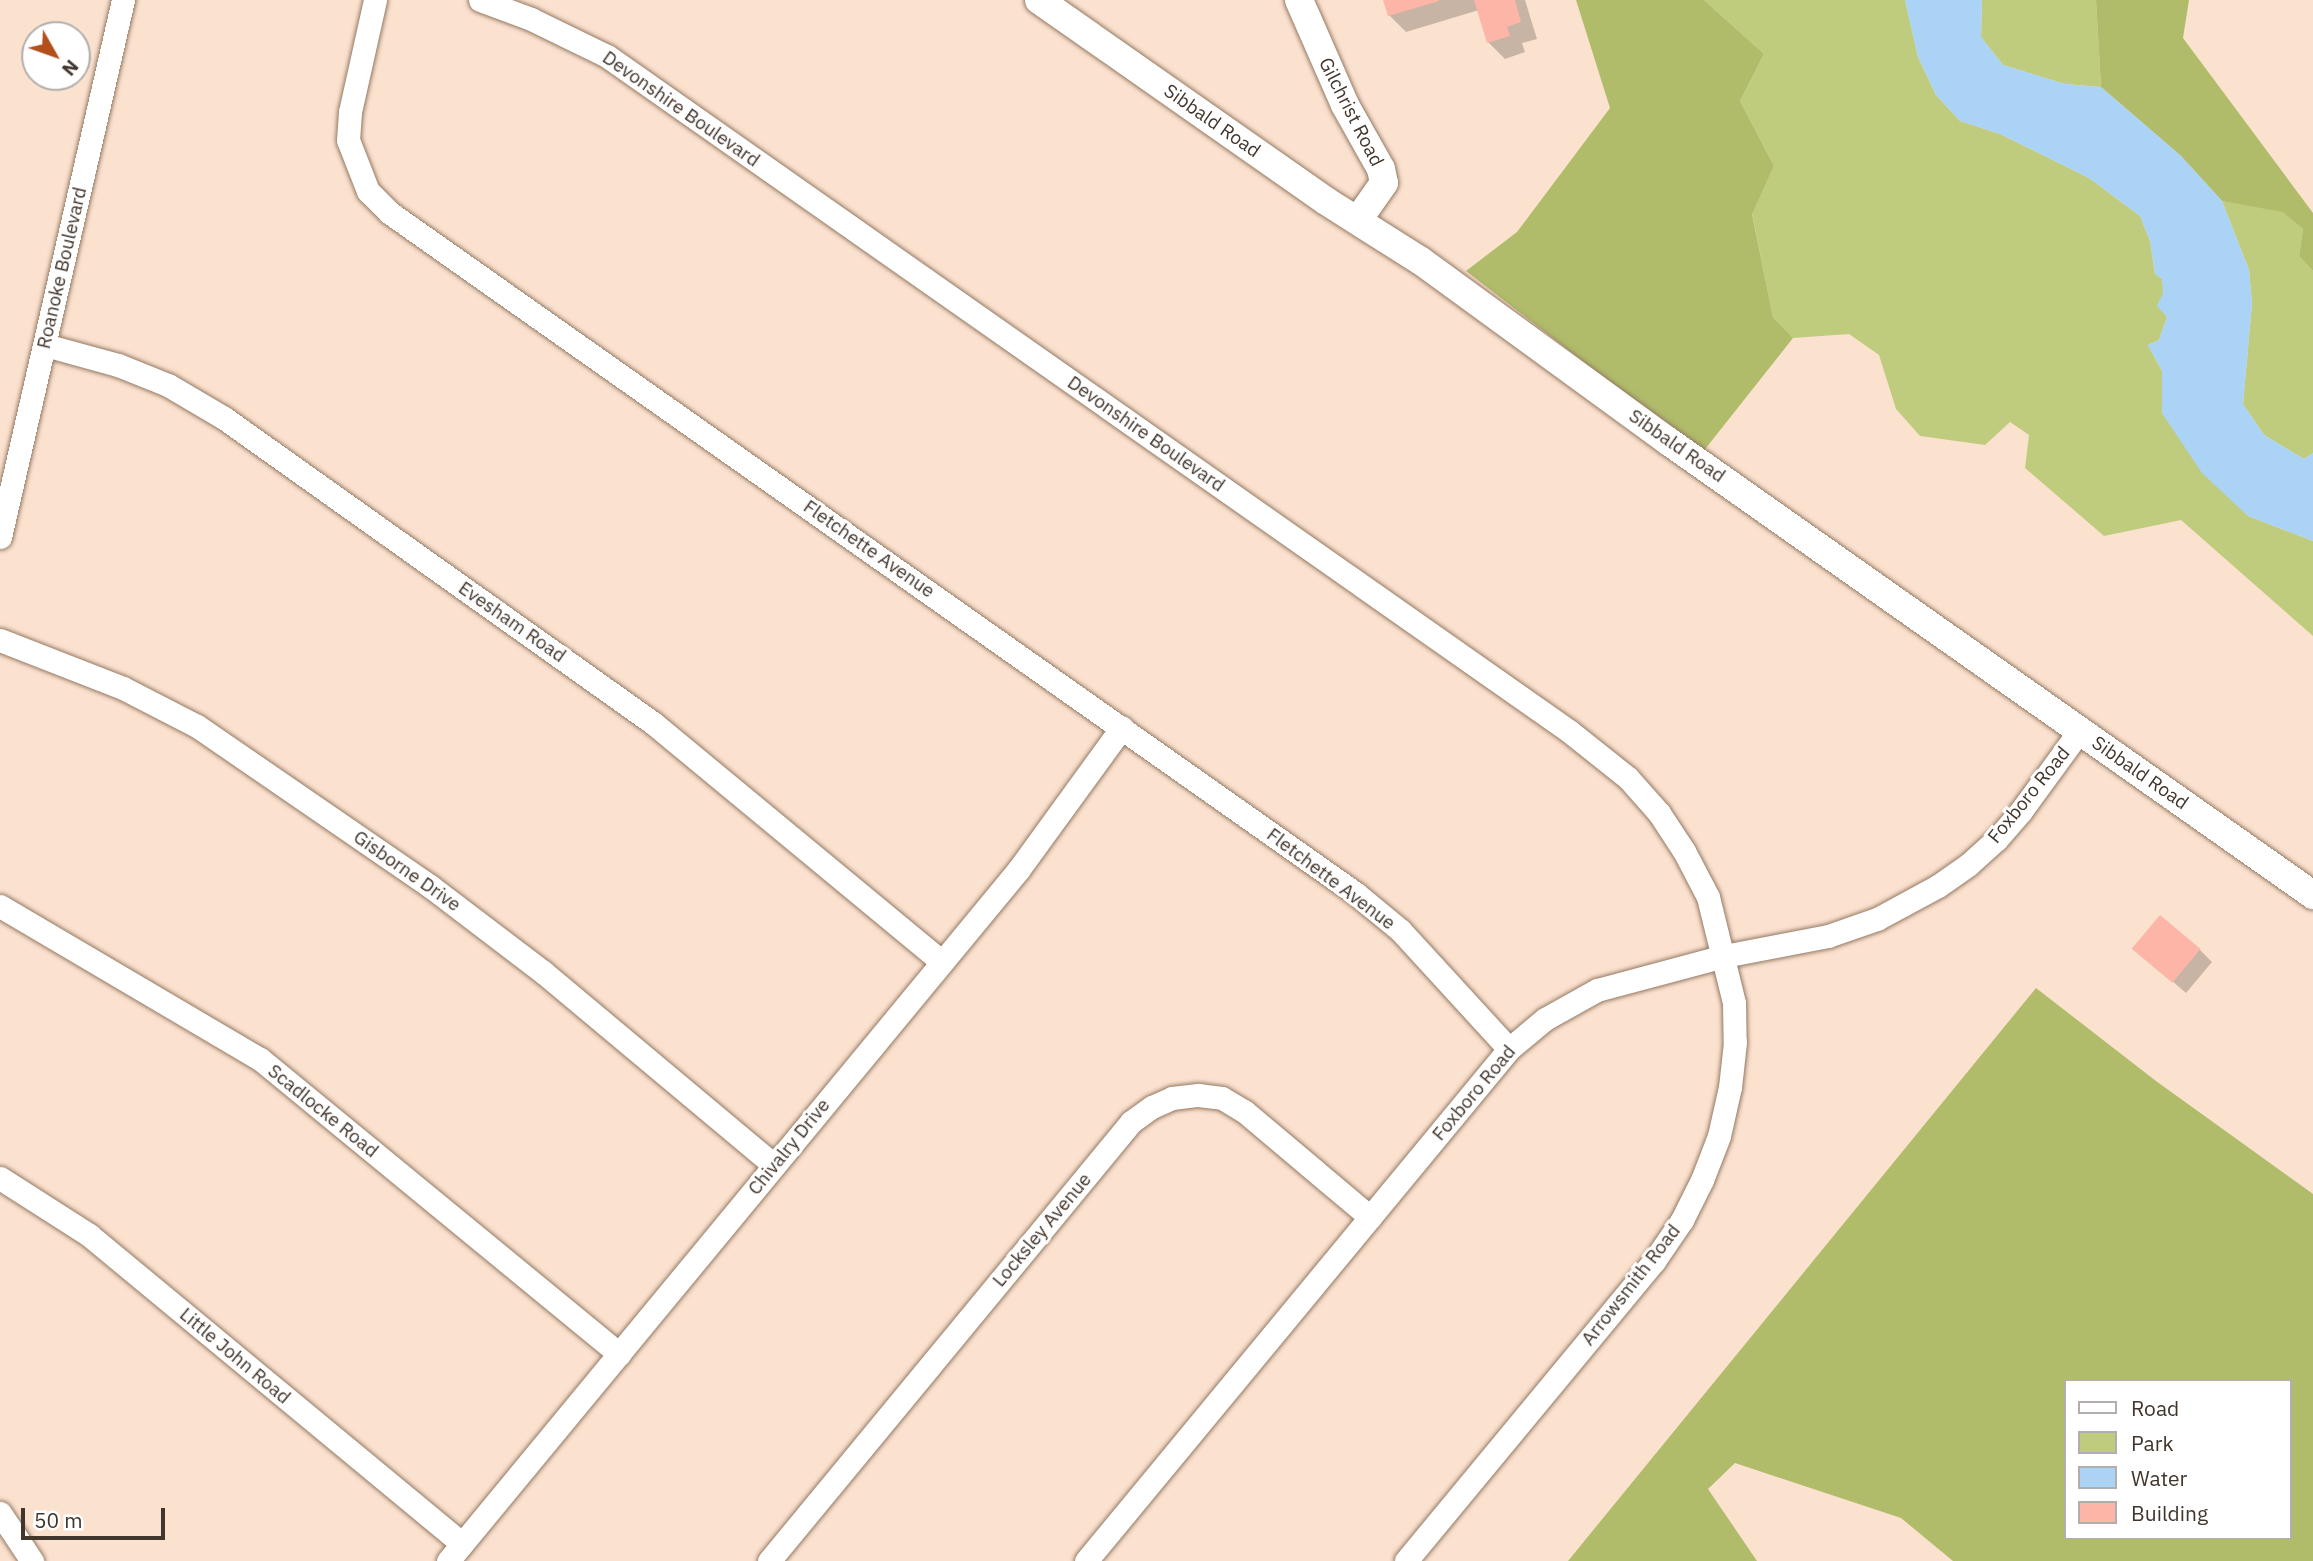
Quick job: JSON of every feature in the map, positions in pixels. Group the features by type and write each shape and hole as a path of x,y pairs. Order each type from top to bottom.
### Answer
{"street":[{"name":"Roanoke Boulevard","path":"0,537 123,0"},
{"name":"Fletchette Avenue","path":"374,0 350,112 348,140 368,191 382,206 1355,893 1400,930 1509,1049"},
{"name":"Devonshire Boulevard","path":"480,0 531,19 607,56 1569,732 1628,778 1659,813 1708,897 1724,956"},
{"name":"Sibbald Road","path":"1038,0 1357,220 1421,261 1668,441 2313,895"},
{"name":"Gilchrist Road","path":"1299,0 1345,105 1381,169 1384,183 1357,220"},
{"name":"Evesham Road","path":"45,345 118,365 168,385 225,418 653,723 941,961"},
{"name":"Gisborne Drive","path":"0,640 123,688 197,726 430,886 543,972 774,1165"},
{"name":"Chivalry Drive","path":"455,1552 1049,831 1122,727"},
{"name":"Foxboro Road","path":"1086,1561 1509,1049 1545,1019 1597,990 1724,956 1828,936 1877,919 1938,886 1968,865 1996,840 2021,811 2080,730"},
{"name":"Scadlocke Road","path":"0,906 260,1059 618,1354"},
{"name":"Arrowsmith Road","path":"1406,1561 1654,1261 1682,1220 1719,1136 1730,1087 1735,1042 1734,1003 1724,956"},
{"name":"Locksley Avenue","path":"769,1561 1132,1122 1152,1107 1172,1098 1198,1095 1222,1098 1244,1111 1370,1217"},
{"name":"Little John Road","path":"0,1178 89,1235 455,1552"},
{"path":"0,1513 32,1561"}],"green space":[{"path":"1576,0 1704,0 1764,54 1740,101 1774,166 1752,214 1773,317 1793,338 1702,453 1466,271 1517,232 1610,108"},
{"path":"1704,0 1905,0 1918,57 1936,95 1960,121 2000,134 2089,178 2140,216 2150,241 2155,274 2162,279 2167,317 2159,340 2148,345 2162,371 2162,413 2248,516 2313,541 2313,636 2181,520 2104,536 2025,468 2029,435 2010,422 1985,445 1920,436 1896,409 1879,355 1849,334 1793,338 1773,317 1752,213 1774,166 1740,101 1764,54"},
{"path":"1982,0 2096,0 2101,87 2065,84 2003,65 1981,37"},
{"path":"2096,0 2189,0 2183,38 2313,213 2313,271 2299,256 2303,229 2283,212 2222,201 2181,156 2101,87"},
{"path":"2222,201 2283,211 2303,229 2299,256 2313,271 2313,453 2304,459 2264,435 2243,404 2252,303 2249,270"},
{"path":"2036,988 2156,1081 2313,1194 2313,1561 1953,1561 1901,1518 1735,1463 1708,1489 1757,1561 1568,1561"}],"water":[{"path":"1905,0 1982,0 1981,37 2003,65 2065,84 2101,87 2181,156 2222,201 2249,270 2252,303 2243,404 2264,435 2304,459 2313,453 2313,541 2248,516 2202,473 2162,413 2162,371 2148,345 2159,340 2167,317 2157,306 2163,293 2162,279 2155,274 2150,241 2140,216 2089,178 2000,134 1960,121 1936,95 1918,57"}],"building":[{"path":"1383,0 1439,0 1439,1 1388,16"},
{"path":"1474,0 1515,0 1521,22 1507,27 1510,36 1487,43"},
{"path":"2160,915 2201,949 2172,983 2132,949"}]}
